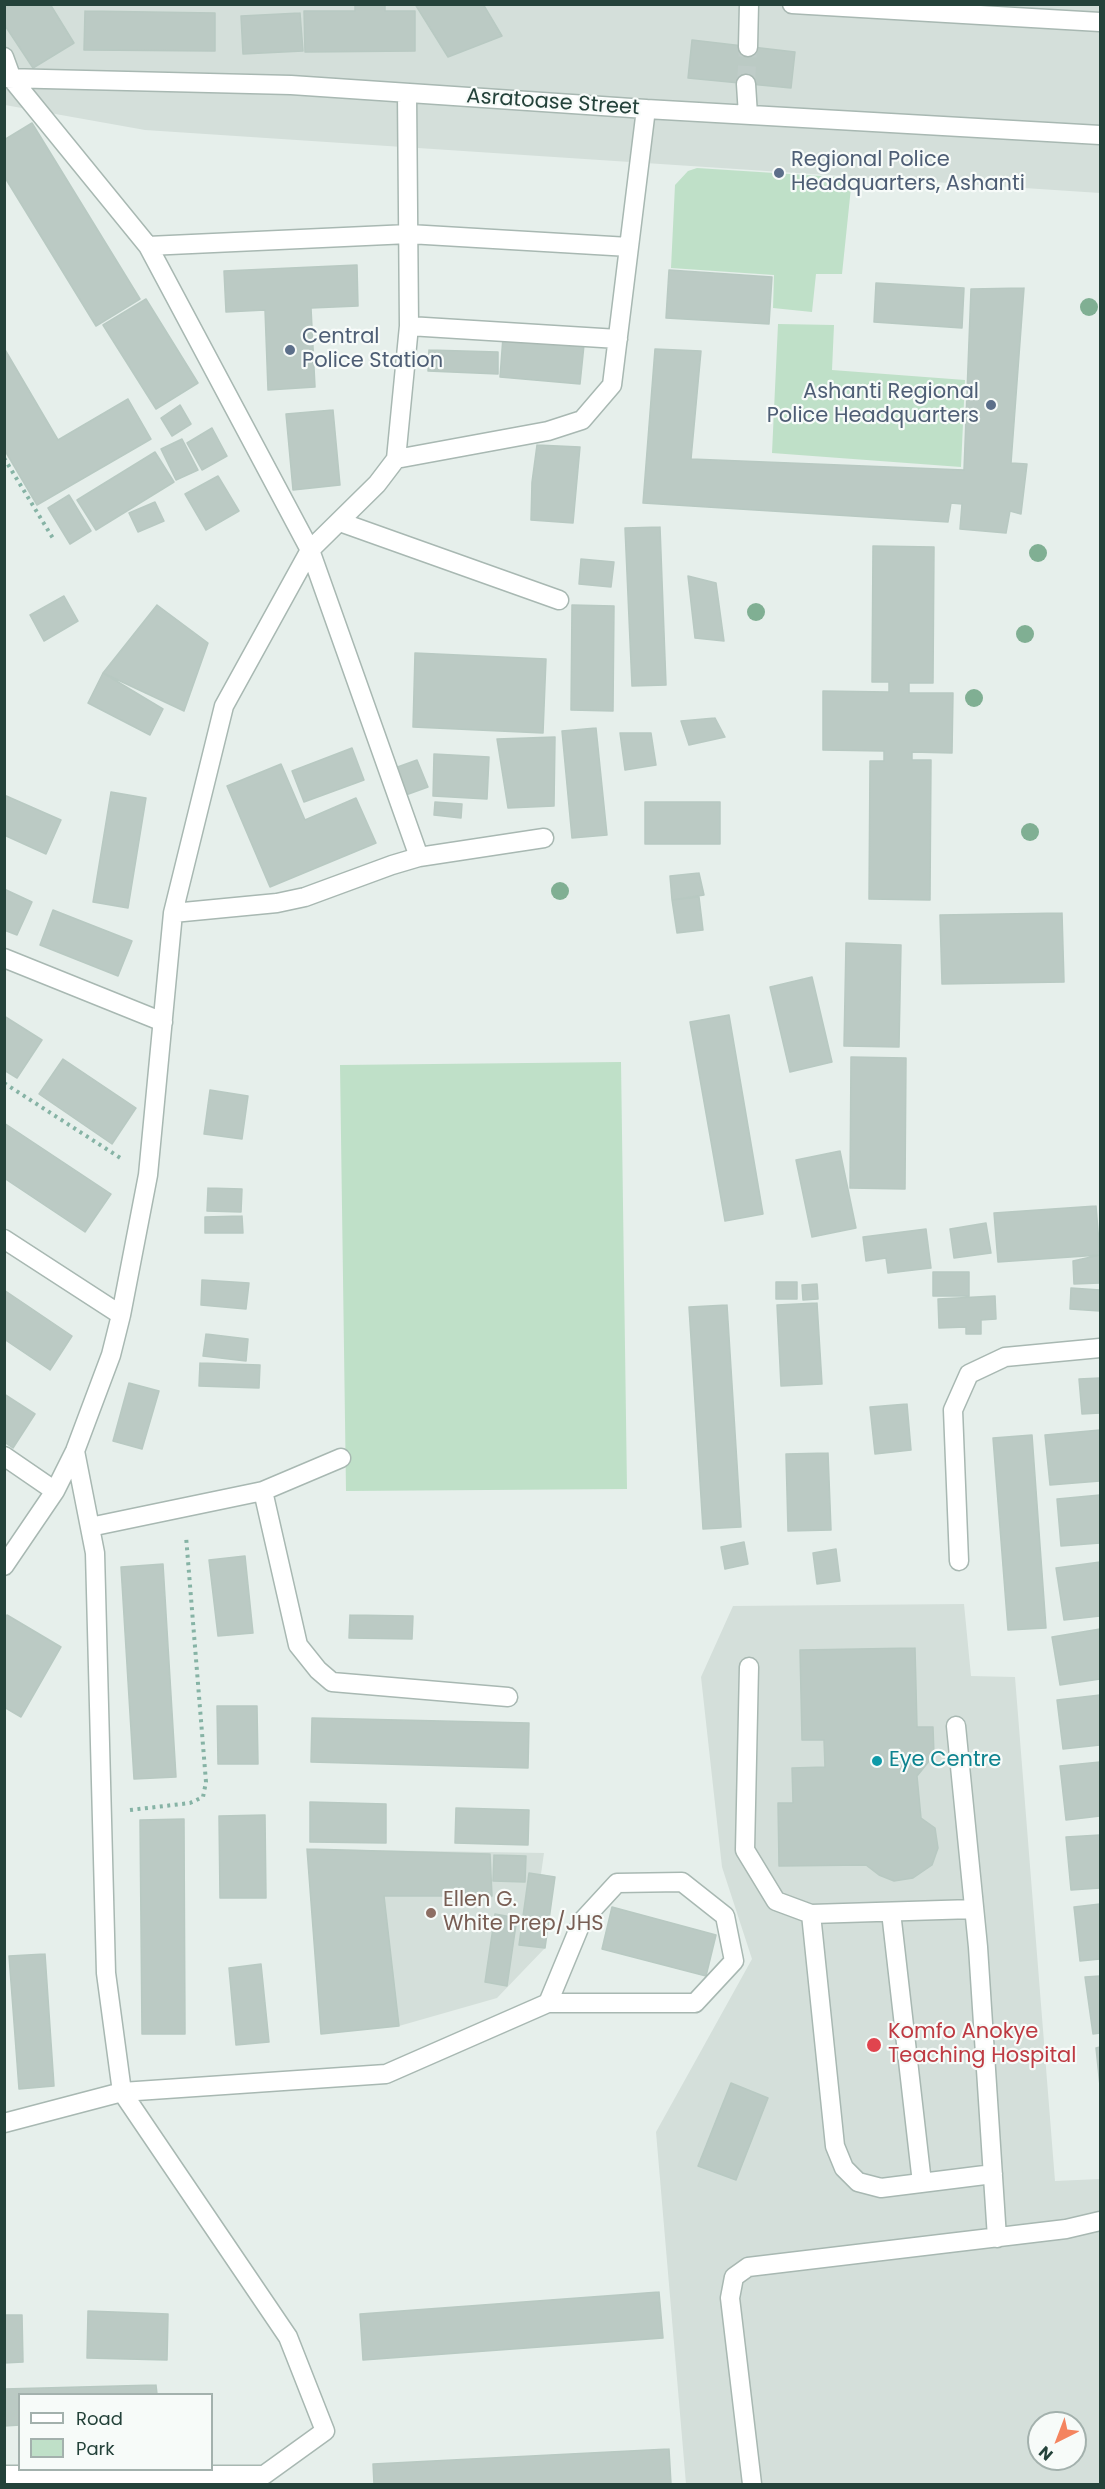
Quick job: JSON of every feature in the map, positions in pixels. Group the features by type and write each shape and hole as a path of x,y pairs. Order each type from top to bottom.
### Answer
{"street":[{"path":"748,47 749,4"},
{"path":"792,4 1100,22"},
{"path":"4,57 8,78 148,246 310,550 419,857"},
{"name":"Asratoase Street","path":"8,78 291,85 646,109 1101,135"},
{"path":"746,84 748,115"},
{"path":"4,1566 55,1491 75,1451 111,1355 148,1175 173,913 224,706 310,550 377,484 396,459 409,326 407,93"},
{"path":"396,459 548,431 582,420 612,385 646,109"},
{"path":"148,246 409,234 629,247"},
{"path":"409,326 618,339"},
{"path":"340,522 559,600"},
{"path":"173,913 277,903 305,897 419,857 544,838"},
{"path":"4,958 163,1022"},
{"path":"4,1239 121,1315"},
{"path":"959,1561 953,1410 969,1374 1005,1357 1101,1348"},
{"path":"4,2475 264,2475 325,2431 288,2337 122,2092 106,1973 96,1552 75,1451"},
{"path":"4,1456 55,1491"},
{"path":"90,1527 263,1491 341,1458"},
{"path":"263,1491 298,1645 318,1670 333,1682 508,1697"},
{"path":"749,1668 745,1850 776,1901 811,1914 974,1909"},
{"path":"956,1726 974,1909 997,2238"},
{"path":"4,2123 122,2092 387,2074 548,2003 695,2003 734,1961 725,1916 682,1882 617,1883 582,1921 548,2003"},
{"path":"891,1911 922,2183"},
{"path":"811,1914 834,2146 844,2168 858,2182 881,2188 993,2174"},
{"path":"752,2484 730,2298 734,2277 748,2267 997,2238 1066,2229 1101,2221"}],"path":[{"path":"4,458 54,540"},
{"path":"4,1083 148,1175"},
{"path":"102,1812 190,1803 203,1797 206,1782 183,1508"}],"shaded area":[{"path":"4,5 1100,5 1100,193 145,130 5,105"},
{"name":"Komfo Anokye Teaching Hospital","path":"964,1604 971,1676 1015,1677 1055,2181 1100,2179 1100,2484 686,2484 656,2132 752,1959 722,1867 701,1677 733,1606"},
{"name":"Ellen G. White Prep/JHS","path":"307,1849 544,1853 541,1874 555,1877 545,1948 497,1998 399,2026 321,2034"}],"green space":[{"path":"697,168 852,178 842,274 816,274 812,312 773,308 774,275 671,268 675,185 688,171"},
{"path":"778,324 834,325 832,370 965,380 961,467 772,453"},
{"path":"621,1062 627,1489 346,1491 340,1065"}],"building":[{"path":"4,4 50,4 74,43 33,68 4,24"},
{"path":"355,4 385,4 385,11 415,11 415,51 305,52 304,11 355,11"},
{"path":"415,4 483,4 502,36 448,57"},
{"path":"85,11 215,13 215,51 84,50"},
{"path":"300,13 303,51 243,54 241,16"},
{"path":"692,40 795,52 791,88 688,78"},
{"path":"32,123 140,299 96,326 4,176 4,140"},
{"name":"Central Police Station","path":"357,265 358,306 311,308 315,387 268,390 265,310 226,312 224,271"},
{"path":"669,270 772,277 769,324 666,318"},
{"path":"876,283 964,288 962,328 874,322"},
{"name":"Ashanti Regional Police Headquarters","path":"1024,288 1011,463 1027,464 1021,514 1010,511 1006,533 960,529 962,504 951,503 948,522 643,503 655,349 701,351 691,459 964,470 971,289"},
{"path":"146,299 198,383 156,409 103,325"},
{"path":"503,337 584,345 580,384 500,377"},
{"path":"4,348 58,440 128,399 151,439 37,505 4,449"},
{"path":"429,350 498,352 498,374 428,371"},
{"path":"180,405 191,424 172,436 161,418"},
{"path":"333,410 340,485 293,490 286,414"},
{"path":"212,428 227,456 202,470 187,443"},
{"path":"182,439 198,470 176,480 161,449"},
{"path":"537,445 580,447 573,523 531,520 532,482"},
{"path":"155,452 174,482 96,530 77,500"},
{"path":"218,476 239,511 206,530 185,494"},
{"path":"69,495 91,531 70,544 48,508"},
{"path":"155,502 164,521 138,532 129,513"},
{"path":"660,527 666,685 632,686 625,528"},
{"path":"873,546 934,547 933,683 909,683 909,693 953,693 952,753 912,752 912,760 931,760 930,900 869,899 870,761 884,761 884,751 823,750 823,691 889,692 889,682 872,682"},
{"path":"581,559 614,562 611,587 579,584"},
{"path":"688,576 716,583 724,641 695,638"},
{"path":"64,596 78,621 44,641 30,615"},
{"path":"157,605 208,643 184,711 103,673"},
{"path":"572,605 614,606 613,711 571,710"},
{"path":"415,653 546,659 543,733 413,727"},
{"path":"103,673 163,709 150,735 88,703"},
{"path":"715,718 725,737 689,745 681,721"},
{"path":"596,728 607,835 572,838 562,731"},
{"path":"620,733 651,733 656,765 625,770"},
{"path":"555,737 554,806 508,808 497,739"},
{"path":"352,748 364,780 304,802 292,771"},
{"path":"434,754 489,757 487,799 433,796"},
{"path":"417,760 428,787 403,796 392,769"},
{"path":"281,764 305,820 356,798 376,843 270,887 227,786"},
{"path":"111,792 146,798 128,908 93,902"},
{"path":"4,795 61,820 46,854 4,835"},
{"path":"435,802 462,804 461,818 434,815"},
{"path":"645,802 720,802 720,844 645,844"},
{"path":"699,873 704,895 672,900 670,876"},
{"path":"4,889 32,902 17,935 4,930"},
{"path":"699,897 703,930 677,933 672,900"},
{"path":"53,910 132,941 118,976 40,945"},
{"path":"1062,913 1064,982 942,984 940,915"},
{"path":"846,943 901,945 899,1047 844,1046"},
{"path":"812,977 832,1062 790,1072 770,987"},
{"path":"729,1015 763,1214 725,1221 690,1022"},
{"path":"4,1016 42,1040 17,1078 4,1070"},
{"path":"851,1057 906,1058 905,1189 850,1188"},
{"path":"63,1059 136,1108 112,1144 39,1094"},
{"path":"210,1090 248,1096 242,1139 204,1134"},
{"path":"4,1123 111,1194 85,1232 4,1178"},
{"path":"840,1151 856,1228 812,1237 796,1160"},
{"path":"208,1188 242,1189 241,1212 207,1211"},
{"path":"1096,1206 1100,1255 998,1262 994,1213"},
{"path":"242,1216 243,1233 205,1233 205,1217"},
{"path":"986,1223 991,1253 954,1258 950,1229"},
{"path":"926,1229 931,1268 888,1273 886,1258 866,1261 863,1237"},
{"path":"1100,1255 1100,1283 1074,1284 1073,1261"},
{"path":"933,1272 969,1272 969,1296 933,1296"},
{"path":"202,1280 249,1283 246,1309 201,1305"},
{"path":"776,1282 797,1282 797,1299 776,1299"},
{"path":"817,1284 818,1299 803,1300 802,1285"},
{"path":"1071,1288 1100,1290 1100,1311 1070,1309"},
{"path":"4,1290 72,1336 50,1370 4,1339"},
{"path":"995,1296 996,1319 981,1320 981,1334 966,1334 966,1327 939,1328 938,1299"},
{"path":"817,1303 822,1384 781,1386 777,1305"},
{"path":"727,1305 741,1527 703,1529 689,1307"},
{"path":"206,1334 248,1339 246,1361 203,1356"},
{"path":"200,1363 260,1365 259,1388 199,1386"},
{"path":"1100,1378 1100,1413 1082,1414 1079,1379"},
{"path":"129,1383 159,1391 142,1449 113,1441"},
{"path":"4,1394 35,1414 13,1448 4,1442"},
{"path":"907,1404 911,1450 875,1454 870,1407"},
{"path":"1100,1430 1100,1481 1050,1485 1045,1435"},
{"path":"1032,1435 1046,1628 1008,1630 993,1438"},
{"path":"828,1453 831,1530 788,1531 786,1454"},
{"path":"1100,1495 1100,1543 1061,1546 1057,1499"},
{"path":"744,1542 748,1564 725,1569 721,1547"},
{"path":"836,1549 840,1581 817,1584 813,1553"},
{"path":"245,1556 253,1633 218,1636 209,1560"},
{"path":"1100,1562 1100,1616 1064,1620 1056,1568"},
{"path":"163,1564 176,1777 134,1779 121,1567"},
{"path":"7,1615 61,1647 21,1717 4,1707 4,1620"},
{"path":"350,1615 413,1616 412,1639 349,1638"},
{"path":"1100,1629 1100,1679 1060,1685 1052,1637"},
{"name":"Eye Centre","path":"915,1648 917,1727 933,1727 934,1755 917,1776 921,1818 935,1828 938,1848 932,1865 913,1878 894,1881 879,1875 866,1865 779,1866 778,1803 793,1803 792,1768 825,1767 824,1740 802,1740 800,1650"},
{"path":"1100,1695 1100,1745 1063,1749 1057,1700"},
{"path":"217,1706 257,1706 258,1764 218,1764"},
{"path":"312,1718 529,1723 528,1768 311,1762"},
{"path":"1100,1762 1100,1816 1066,1820 1060,1766"},
{"path":"310,1802 386,1804 386,1843 310,1842"},
{"path":"456,1808 529,1810 528,1845 455,1843"},
{"path":"265,1815 266,1898 220,1898 219,1816"},
{"path":"184,1819 185,2034 142,2034 140,1820"},
{"path":"1100,1835 1100,1888 1071,1890 1066,1837"},
{"path":"307,1849 490,1854 492,1896 384,1896 399,2026 321,2034"},
{"path":"494,1855 526,1856 525,1882 493,1881"},
{"path":"529,1873 555,1877 545,1948 519,1945"},
{"path":"1100,1904 1100,1959 1080,1961 1074,1907"},
{"path":"612,1907 716,1935 706,1976 602,1949"},
{"path":"495,1914 517,1918 507,1986 485,1982"},
{"path":"45,1954 54,2086 19,2089 9,1956"},
{"path":"261,1964 269,2042 236,2045 229,1968"},
{"path":"1100,1976 1100,2033 1093,2034 1085,1977"},
{"path":"1100,2047 1100,2086 1096,2048"},
{"path":"731,2083 768,2098 736,2180 698,2166"},
{"path":"659,2292 663,2338 363,2360 360,2314"},
{"path":"88,2311 168,2314 167,2360 87,2358"},
{"path":"4,2315 22,2315 23,2362 4,2363"},
{"path":"156,2385 157,2393 18,2393 18,2425 4,2426 4,2389"},
{"path":"669,2449 671,2484 374,2484 373,2464"}],"tunnel":[{"path":"746,84 748,47"}],"place":[{"name":"Regional Police Headquarters, Ashanti","path":"779,173"},
{"name":"Central Police Station","path":"290,350"},
{"name":"Ashanti Regional Police Headquarters","path":"991,405"},
{"name":"Eye Centre","path":"877,1761"},
{"name":"Ellen G. White Prep/JHS","path":"431,1913"},
{"name":"Komfo Anokye Teaching Hospital","path":"874,2045"}]}
